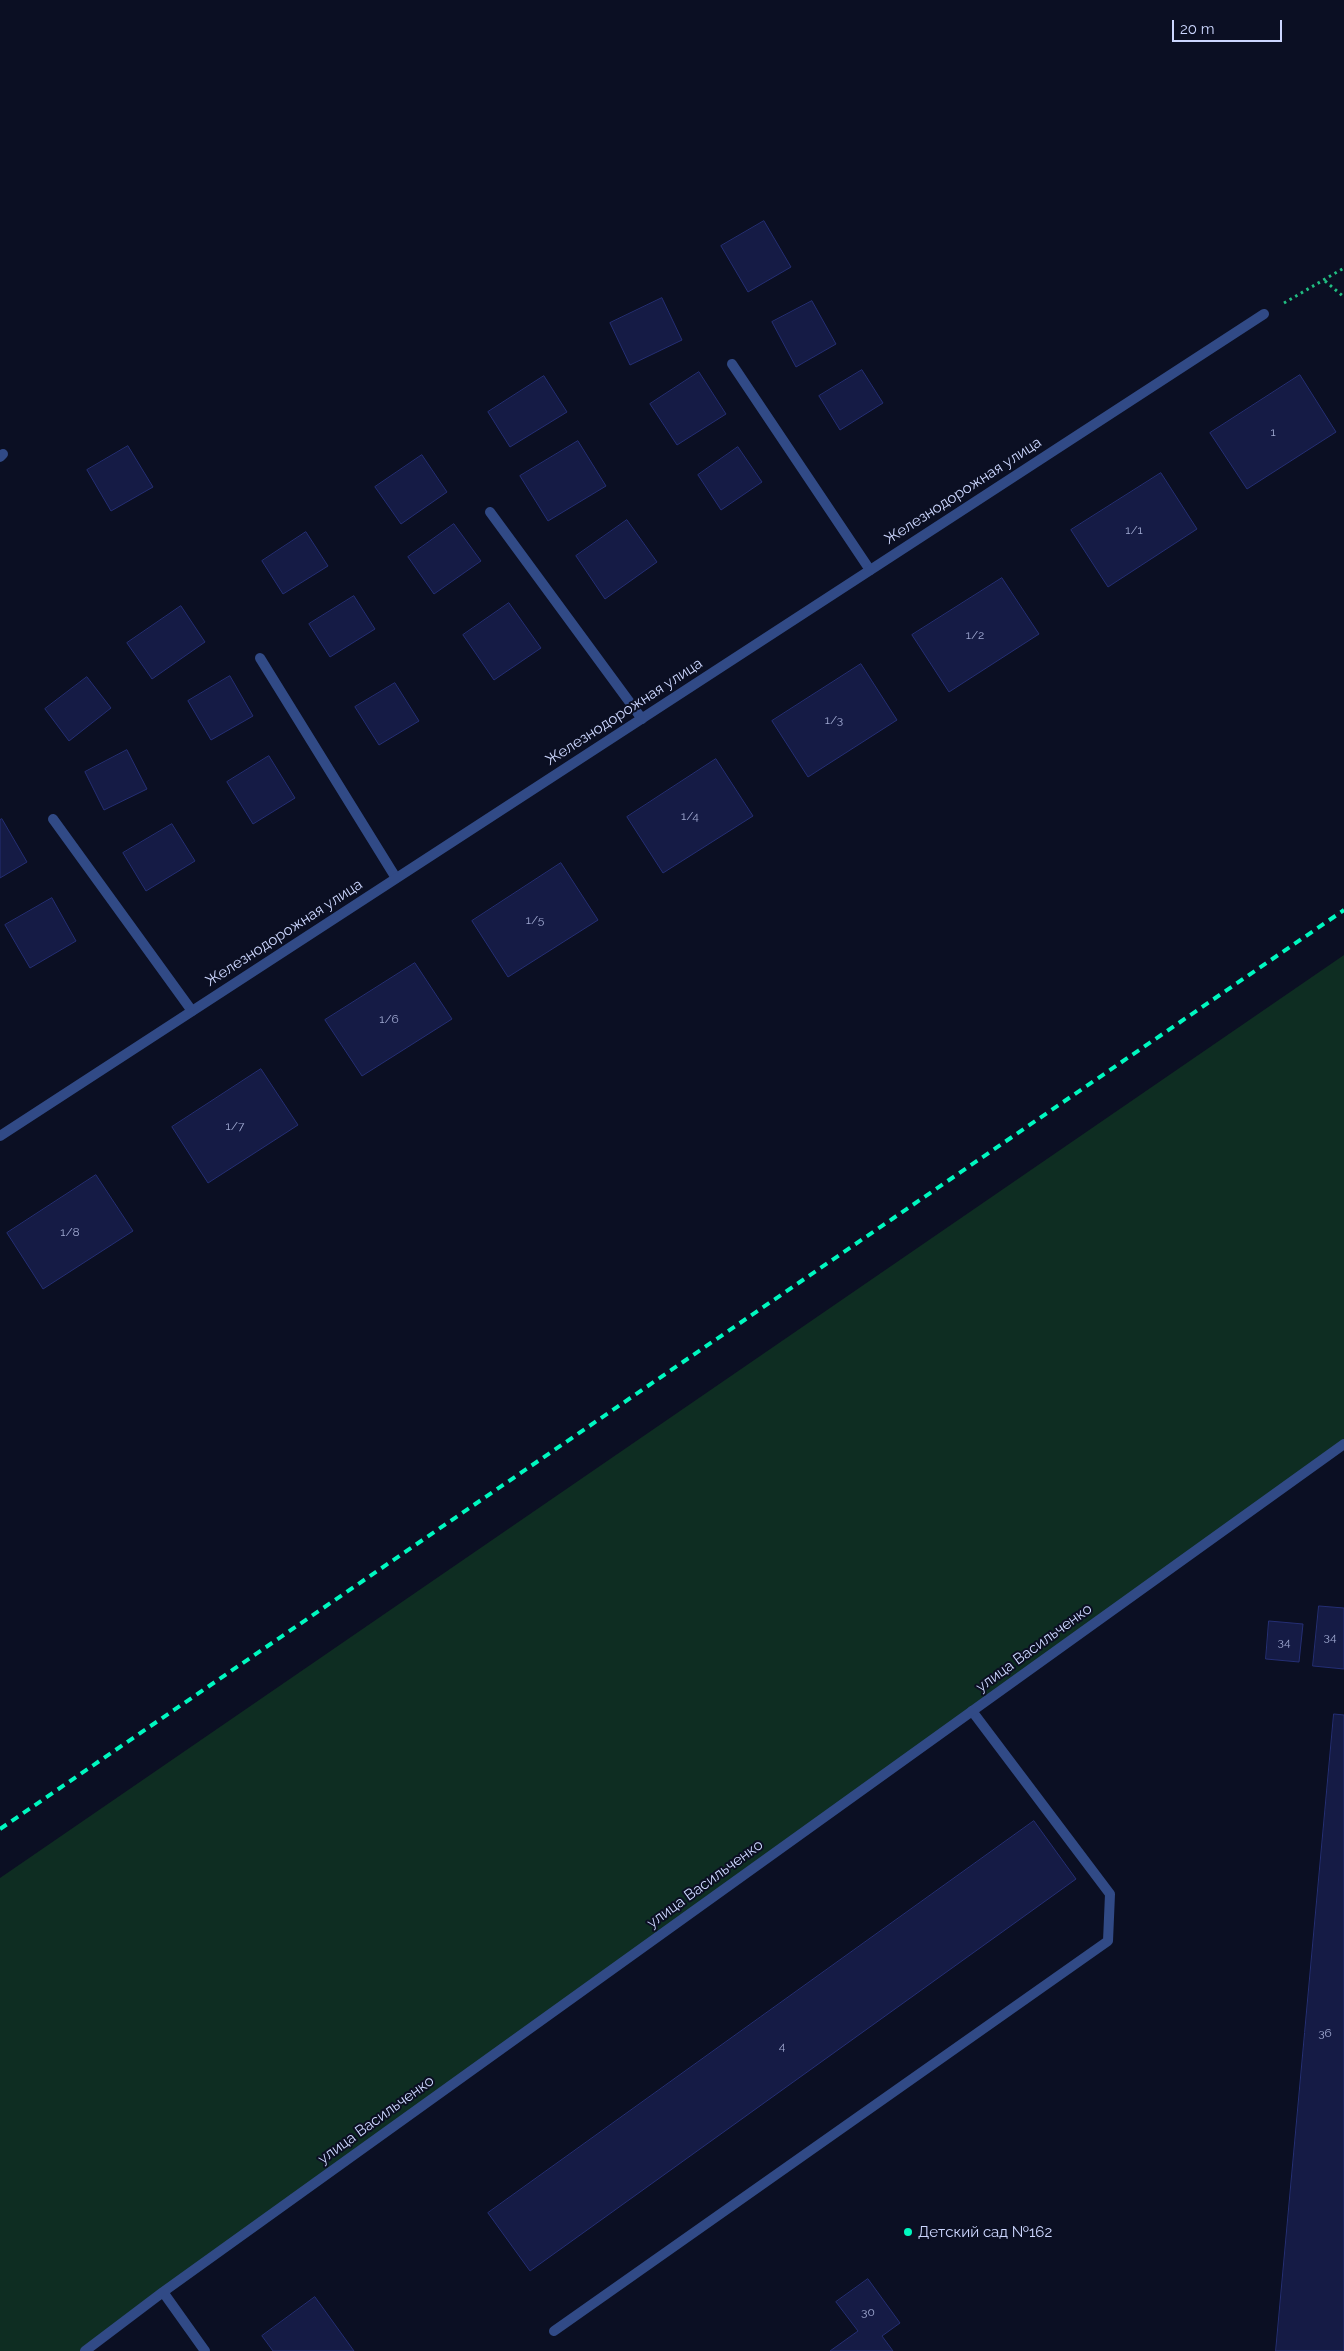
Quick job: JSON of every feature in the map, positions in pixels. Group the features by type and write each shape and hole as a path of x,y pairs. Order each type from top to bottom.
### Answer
{"street":[{"name":"Железнодорожная улица","path":"0,1136 1264,314"},
{"path":"732,364 870,570"},
{"path":"490,512 642,719"},
{"path":"260,658 396,878"},
{"path":"53,819 192,1011"},
{"name":"улица Васильченко","path":"85,2351 163,2292 1344,1444"},
{"path":"554,2331 1108,1941 1110,1894 972,1711"},
{"path":"163,2292 204,2351"}],"path":[{"path":"1264,314 1344,268"},
{"path":"1325,280 1344,297"}],"green space":[{"path":"1344,955 1344,1448 89,2351 0,2351 0,1878"}],"building":[{"path":"764,221 791,267 748,292 721,246"},
{"path":"662,298 682,340 630,365 610,323"},
{"path":"812,301 836,344 796,367 772,322"},
{"path":"862,370 883,403 840,430 819,396"},
{"path":"699,372 726,414 677,445 650,404"},
{"path":"1300,375 1336,432 1247,489 1210,433"},
{"path":"544,376 567,412 510,447 488,412"},
{"path":"578,441 606,486 548,521 520,476"},
{"path":"128,446 153,487 111,511 87,470"},
{"path":"738,447 762,482 721,510 698,475"},
{"path":"422,455 447,492 401,524 375,487"},
{"path":"1161,473 1197,529 1108,587 1071,530"},
{"path":"627,520 657,562 605,599 576,556"},
{"path":"454,524 481,561 434,594 408,557"},
{"path":"306,532 328,566 283,594 262,561"},
{"path":"1002,578 1039,634 949,692 912,635"},
{"path":"354,596 375,629 330,657 309,624"},
{"path":"509,603 541,648 494,680 463,635"},
{"path":"181,606 205,642 152,679 127,643"},
{"path":"861,664 897,720 808,777 772,721"},
{"path":"230,676 253,716 211,740 188,701"},
{"path":"87,677 111,708 69,741 45,709"},
{"path":"395,683 419,721 379,745 355,707"},
{"path":"127,750 147,789 104,810 85,772"},
{"path":"269,756 295,798 253,824 227,782"},
{"path":"716,759 753,816 663,873 627,817"},
{"path":"2,819 27,862 0,878 0,820"},
{"path":"172,824 195,861 146,891 123,853"},
{"path":"561,863 598,920 508,977 472,921"},
{"path":"52,898 76,941 30,968 5,925"},
{"path":"415,963 452,1019 362,1076 325,1020"},
{"path":"261,1069 298,1125 208,1183 172,1127"},
{"path":"96,1175 133,1231 43,1289 7,1233"},
{"path":"1319,1606 1344,1608 1344,1669 1313,1666"},
{"path":"1269,1621 1303,1624 1299,1662 1266,1659"},
{"path":"1334,1714 1344,1715 1344,2351 1276,2351"},
{"path":"1034,1821 1076,1879 530,2271 488,2213"},
{"path":"868,2279 900,2323 882,2336 893,2351 830,2351 858,2331 836,2302"},
{"path":"315,2297 354,2351 273,2351 262,2336"}],"railway":[{"path":"0,1829 1344,910"}],"place":[{"name":"Детский сад №162","path":"908,2232"}]}
